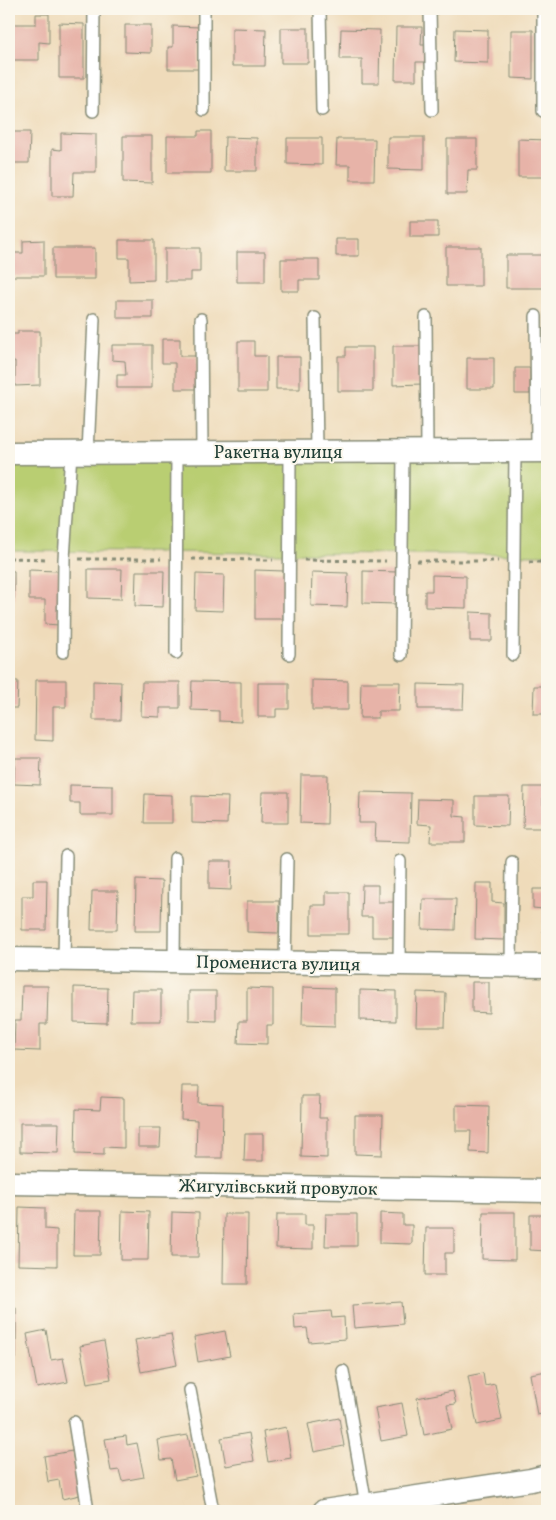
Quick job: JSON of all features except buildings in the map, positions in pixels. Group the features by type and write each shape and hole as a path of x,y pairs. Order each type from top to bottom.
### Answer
{"street":[{"name":"Ракетна вулиця","path":"9,454 542,451"},
{"name":"Промениста вулиця","path":"9,959 547,966"},
{"name":"Жигулівський провулок","path":"9,1183 547,1191"},
{"path":"324,1511 547,1476"}],"lane":[{"path":"93,111 94,9"},
{"path":"204,9 204,110"},
{"path":"320,9 322,110"},
{"path":"430,9 432,110"},
{"path":"542,111 543,9"},
{"path":"536,316 542,451"},
{"path":"426,317 427,452"},
{"path":"316,318 317,452"},
{"path":"63,652 64,559 80,453 94,319"},
{"path":"201,319 202,452"},
{"path":"514,655 515,451"},
{"path":"289,654 290,452"},
{"path":"401,655 402,452"},
{"path":"176,653 177,453"},
{"path":"64,960 66,856"},
{"path":"174,961 175,858"},
{"path":"286,962 287,859"},
{"path":"399,964 400,861"},
{"path":"511,966 512,862"},
{"path":"343,1370 366,1505"},
{"path":"190,1390 213,1511"},
{"path":"74,1422 88,1511"}],"green space":[{"path":"547,458 547,555 9,551 9,461"}]}
